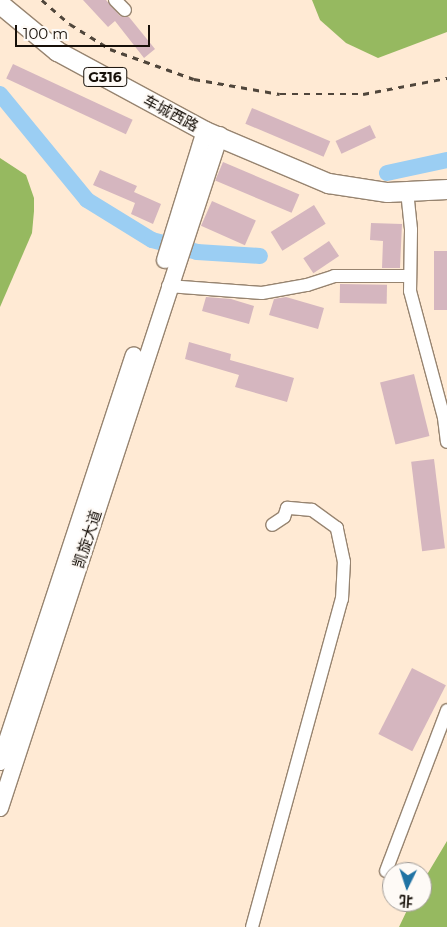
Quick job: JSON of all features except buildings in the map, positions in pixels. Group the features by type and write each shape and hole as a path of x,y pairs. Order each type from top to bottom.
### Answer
{"highway":[{"name":"车城西路","path":"0,4 57,51 213,133"},
{"name":"G316","path":"213,133 328,183 387,192 447,190"}],"main road":[{"path":"168,274 213,133"},
{"name":"凯旋大道","path":"0,762 168,274"},
{"name":"凯旋大道","path":"0,808 168,274"}],"street":[{"path":"115,0 125,10"},
{"path":"407,192 411,230 410,291 444,418 447,442"},
{"path":"168,274 262,293 307,285 334,276 410,276"},
{"path":"252,927 342,599 344,562 337,528 312,510 287,508 284,517 272,525"},
{"path":"389,862 447,710"}],"green space":[{"path":"312,0 447,0 447,32 378,58 346,43 320,20"},
{"path":"0,158 26,175 34,198 34,211 32,233 0,307"},
{"path":"447,841 447,927 399,927 406,912 432,912 432,866"}],"waterway":[{"path":"0,94 87,200 152,240 197,252 260,256"},
{"path":"387,173 447,160"}],"railway":[{"path":"42,0 70,24 110,49 194,79 280,94 363,94 447,78"}]}
